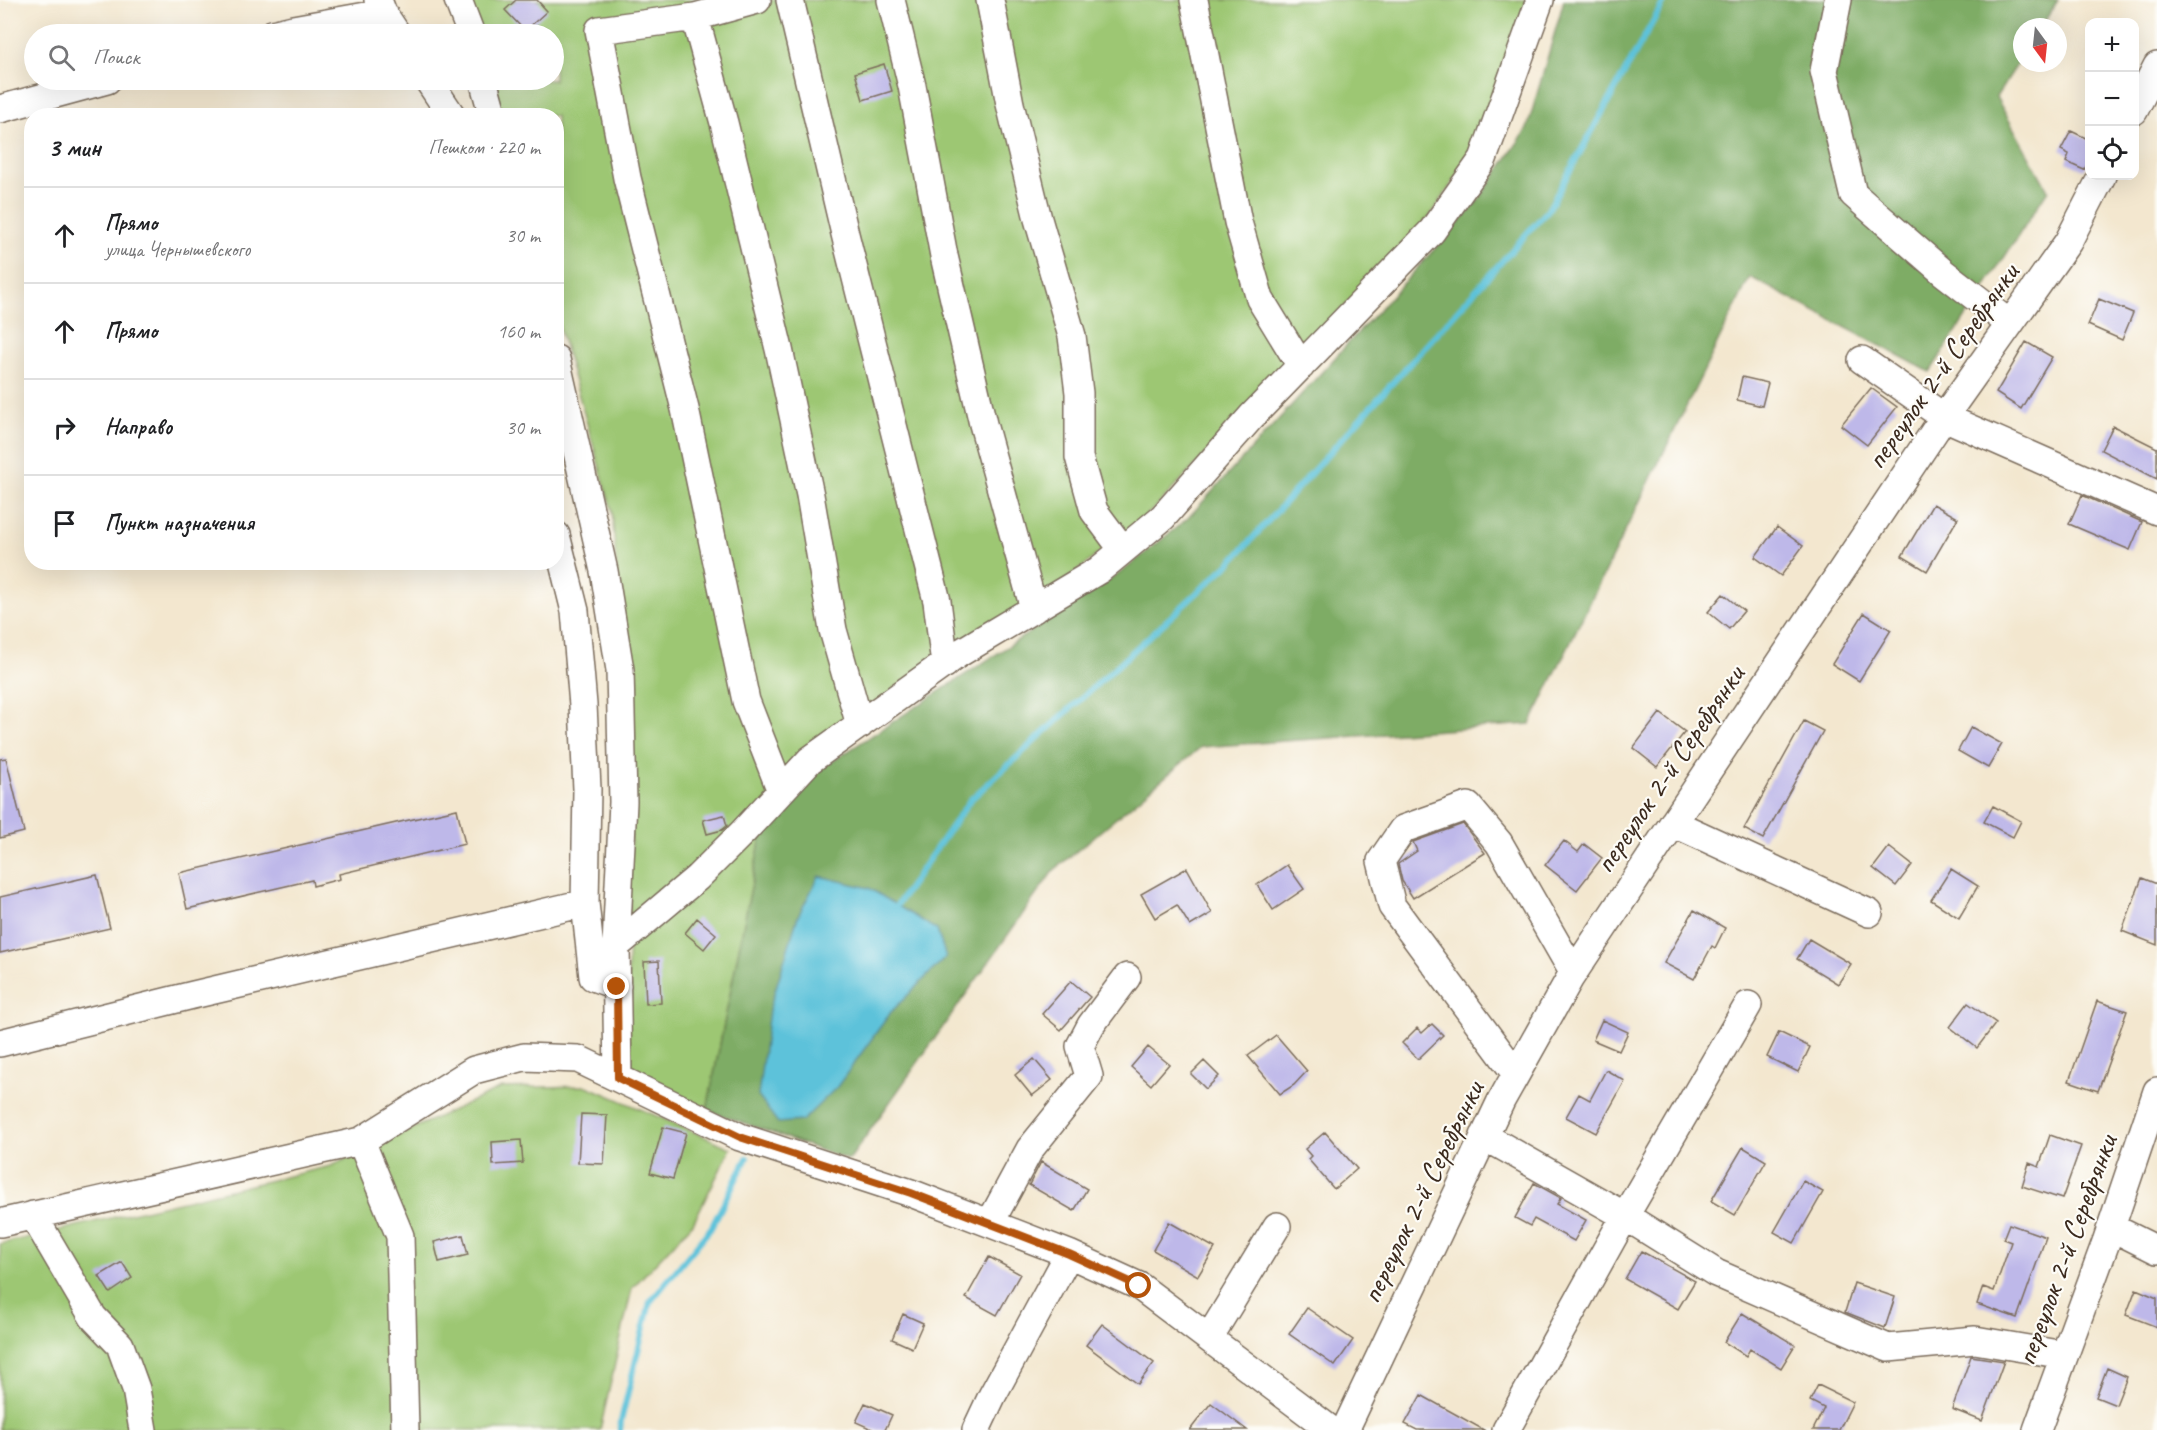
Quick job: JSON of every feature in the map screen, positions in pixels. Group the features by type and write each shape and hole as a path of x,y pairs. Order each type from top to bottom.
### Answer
{"street":[{"path":"458,0 467,24"},
{"path":"756,0 695,17 599,30 627,178 685,409 746,701 781,791"},
{"path":"790,0 845,234 937,601 945,664"},
{"path":"891,0 912,86 944,256 983,424 1034,609"},
{"path":"990,0 1010,104 1035,207 1072,336 1079,393 1079,457 1094,511 1123,550"},
{"path":"1194,0 1239,222 1260,299 1300,366"},
{"path":"616,946 697,878 810,760 945,664 1099,570 1163,518 1252,416 1432,231 1483,159 1540,0"},
{"path":"1838,0 1824,71 1853,194 1944,273 2010,324"},
{"path":"329,24 386,16"},
{"path":"695,17 724,123 779,349 810,495 833,630 860,725"},
{"path":"2139,101 2157,66"},
{"path":"0,109 70,90"},
{"path":"435,90 447,108"},
{"path":"486,90 491,108"},
{"name":"переулок 2-й Серебрянки","path":"1345,1430 1484,1136 1573,972 1944,417 2068,242 2100,180"},
{"path":"1862,360 1944,417 2157,511"},
{"path":"564,394 604,571 620,670 623,802 616,946 618,1078"},
{"path":"564,567 575,610 583,705 587,789 585,903 593,977 617,987"},
{"path":"1516,1074 1392,906 1381,861 1403,829 1468,806 1499,843 1573,972"},
{"path":"1673,823 1869,913"},
{"path":"0,1043 585,903"},
{"path":"990,1224 1030,1149 1089,1076 1080,1046 1091,1025 1127,977"},
{"path":"1506,1430 1625,1216 1748,1005"},
{"path":"0,1223 362,1140 474,1070 524,1057 578,1059 740,1137 911,1193 1069,1254 1139,1286 1331,1430"},
{"name":"переулок 2-й Серебрянки","path":"2037,1430 2111,1227 2157,1091"},
{"path":"1484,1136 1625,1216 1716,1273 1888,1348 1976,1340 2064,1355"},
{"path":"362,1140 400,1236 405,1430"},
{"path":"33,1215 93,1317 120,1345 135,1389 143,1430"},
{"path":"1209,1338 1276,1226"},
{"path":"2111,1227 2157,1250"},
{"path":"976,1430 1069,1254"}],"green space":[{"path":"464,0 1527,0 1468,160 1430,216 1155,508 1071,576 769,797 707,1110 626,1073 632,779 612,510 564,344 564,108 495,108 490,90 564,90 564,24 471,24"},
{"path":"1564,0 2058,0 2047,18 2013,18 2013,71 1996,97 2048,190 1930,372 1750,277 1530,724 1201,747 1053,871 849,1160 707,1110 762,832 816,772 1122,572 1188,518 1475,205 1527,129"},
{"path":"587,1086 731,1148 693,1223 632,1288 600,1430 0,1430 0,1244 331,1166 501,1088"}],"water":[{"path":"819,876 869,888 937,930 946,957 891,1012 837,1087 802,1121 778,1123 758,1096 769,1010 798,916"}],"building":[{"path":"516,0 537,0 547,11 533,24 518,24 505,10"},
{"path":"884,64 892,91 863,100 855,73"},
{"path":"2071,131 2085,138 2084,170 2066,162 2069,154 2061,150"},
{"path":"2099,299 2133,313 2122,340 2088,325"},
{"path":"2026,342 2052,357 2021,409 1996,393"},
{"path":"1742,377 1768,383 1762,406 1737,400"},
{"path":"1871,388 1897,407 1867,445 1841,425"},
{"path":"2113,426 2157,448 2157,479 2101,450"},
{"path":"2082,495 2142,522 2130,550 2069,524"},
{"path":"1933,504 1958,518 1927,571 1902,556"},
{"path":"1777,527 1803,546 1781,576 1755,557"},
{"path":"1723,594 1744,611 1729,629 1708,612"},
{"path":"1864,613 1891,630 1859,681 1832,664"},
{"path":"1660,713 1685,732 1657,767 1633,748"},
{"path":"1804,721 1823,731 1763,839 1744,829"},
{"path":"1971,727 2002,744 1988,768 1958,751"},
{"path":"6,758 24,832 0,838 0,759"},
{"path":"1993,806 2021,821 2013,837 1984,822"},
{"path":"457,809 465,844 339,874 340,879 313,886 312,880 187,909 179,873"},
{"path":"724,815 727,826 722,830 707,834 703,820"},
{"path":"1463,824 1485,853 1413,898 1402,881 1398,864 1417,851 1413,842"},
{"path":"1564,841 1578,852 1584,844 1602,858 1577,890 1545,865"},
{"path":"1889,847 1912,865 1896,886 1873,868"},
{"path":"1287,865 1304,889 1273,910 1257,885"},
{"path":"1187,868 1212,913 1190,926 1177,905 1155,918 1141,894"},
{"path":"1951,869 1978,886 1959,918 1931,900"},
{"path":"97,875 110,928 0,953 0,897"},
{"path":"2142,878 2157,884 2157,945 2122,931"},
{"path":"1694,910 1725,928 1715,948 1712,946 1694,979 1664,963"},
{"path":"697,918 716,934 704,949 685,933"},
{"path":"1809,939 1851,964 1838,984 1797,959"},
{"path":"659,961 661,1003 646,1004 644,962"},
{"path":"1071,981 1090,997 1061,1030 1042,1014"},
{"path":"2097,1001 2127,1011 2098,1091 2069,1081"},
{"path":"1968,1003 1996,1023 1977,1048 1950,1027"},
{"path":"1602,1020 1628,1032 1619,1051 1593,1040"},
{"path":"1432,1024 1443,1035 1418,1059 1402,1043 1417,1028 1422,1033"},
{"path":"1779,1032 1810,1047 1798,1072 1767,1057"},
{"path":"1276,1035 1307,1071 1294,1085 1280,1094 1248,1056"},
{"path":"1148,1047 1169,1064 1151,1085 1131,1067"},
{"path":"1034,1059 1052,1080 1032,1096 1015,1075"},
{"path":"1204,1061 1219,1076 1206,1089 1191,1074"},
{"path":"1606,1070 1625,1081 1596,1133 1566,1117 1579,1094 1590,1100"},
{"path":"581,1114 607,1115 604,1164 578,1163"},
{"path":"663,1127 686,1133 673,1179 650,1173"},
{"path":"1325,1132 1357,1169 1334,1189 1308,1159 1311,1156 1305,1149"},
{"path":"2050,1135 2081,1146 2062,1199 2022,1186 2029,1163 2039,1167"},
{"path":"521,1140 523,1163 493,1165 492,1142"},
{"path":"1743,1147 1766,1161 1735,1215 1711,1201"},
{"path":"1041,1162 1087,1189 1074,1211 1029,1185"},
{"path":"1803,1181 1823,1192 1794,1243 1774,1232"},
{"path":"1534,1183 1561,1198 1557,1204 1586,1220 1574,1241 1534,1219 1530,1226 1515,1218"},
{"path":"1169,1222 1215,1248 1198,1276 1153,1250"},
{"path":"2009,1224 2046,1237 2017,1318 1977,1304 1983,1287 1994,1291 2011,1242 2003,1239"},
{"path":"463,1235 468,1255 439,1262 434,1242"},
{"path":"1641,1251 1695,1281 1678,1309 1625,1279"},
{"path":"989,1257 1020,1274 997,1315 966,1298"},
{"path":"122,1262 132,1278 110,1293 99,1276"},
{"path":"1854,1283 1895,1297 1885,1328 1845,1312"},
{"path":"2136,1289 2157,1298 2157,1327 2126,1315"},
{"path":"1307,1308 1353,1340 1335,1366 1289,1334"},
{"path":"1742,1313 1795,1345 1781,1368 1750,1349 1746,1356 1724,1342"},
{"path":"903,1314 923,1323 912,1348 892,1339"},
{"path":"1102,1324 1154,1363 1138,1384 1086,1345"},
{"path":"1971,1356 2004,1361 1982,1421 1952,1409"},
{"path":"2107,1368 2127,1377 2116,1405 2096,1397"},
{"path":"1818,1385 1853,1402 1839,1430 1813,1430 1824,1408 1810,1401"},
{"path":"1421,1395 1484,1430 1417,1430 1405,1424"},
{"path":"865,1403 892,1415 885,1430 874,1430 856,1422"},
{"path":"1211,1403 1247,1430 1190,1430"}],"waterway":[{"path":"897,905 970,800 1232,561 1548,210 1665,0"},
{"path":"620,1430 650,1302 711,1228 747,1158"}],"route":[{"path":"617,987 618,1078 740,1137 911,1193 1069,1254 1139,1286"}]}
